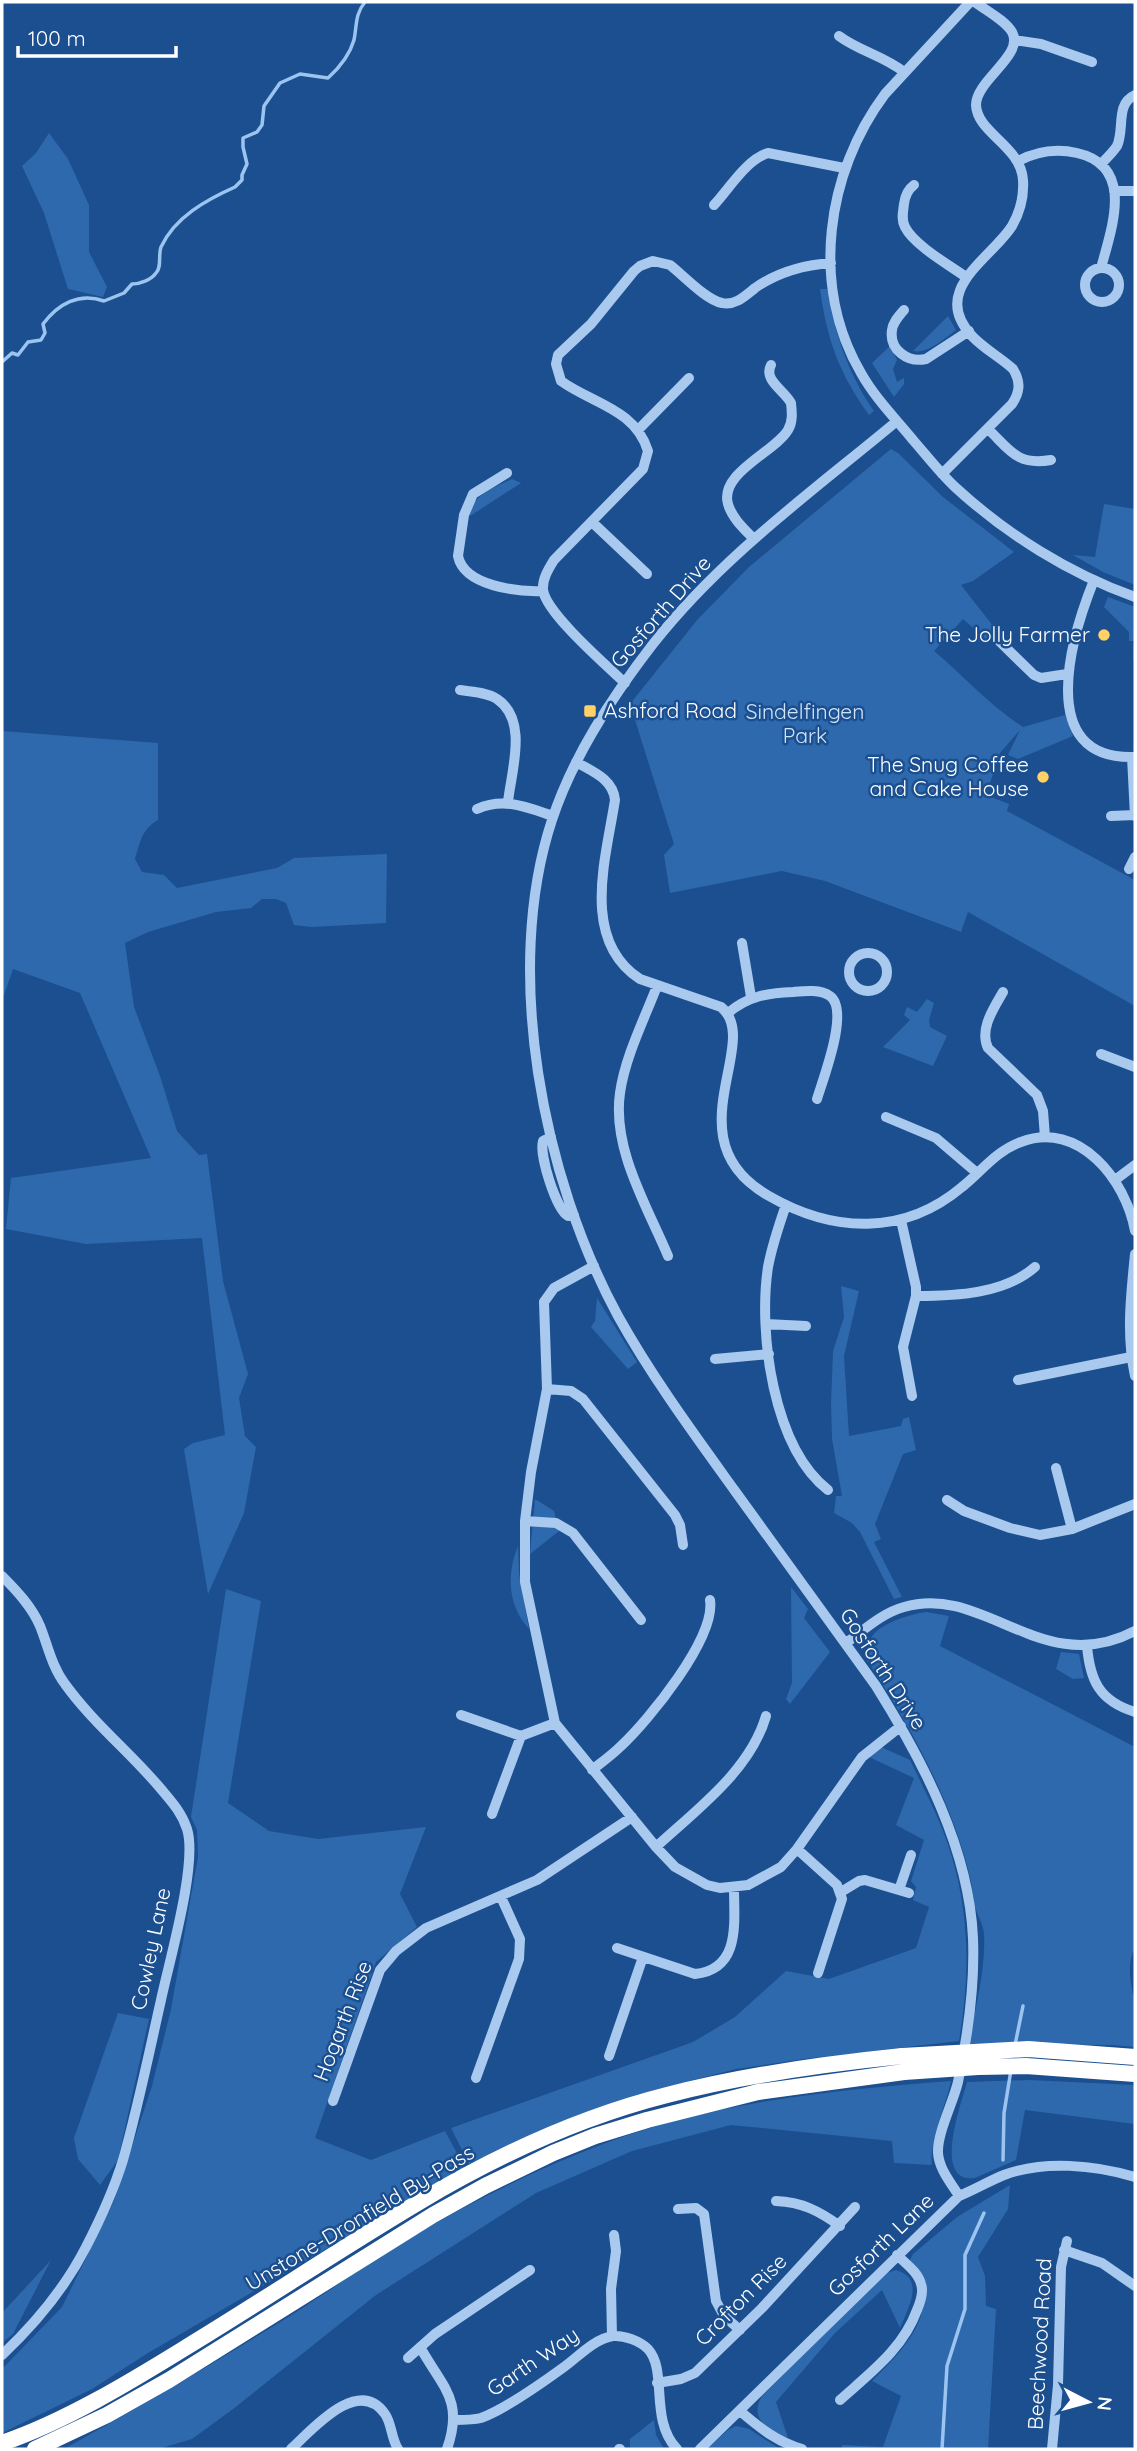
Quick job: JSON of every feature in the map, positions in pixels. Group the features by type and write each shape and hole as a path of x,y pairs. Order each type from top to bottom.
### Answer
{"highway":[{"name":"Unstone-Dronfield By-Pass","path":"35,2449 96,2420 169,2380 433,2215 485,2186 595,2136 758,2092 903,2064 1028,2049 1135,2057"},
{"name":"Unstone-Dronfield By-Pass","path":"2,2443 78,2409 144,2374 420,2201 541,2138 666,2095 815,2066 1026,2066 1135,2074"}],"street":[{"path":"942,474 1012,404 1017,397 1019,383 1013,369 969,331 957,306 966,276 1004,236 1018,214 1023,181 1018,161 983,122 976,105 982,87 1009,55 1014,40 1007,27 972,2 904,72 873,110 852,147 844,168 832,220 831,263 838,319 850,352 873,392 942,474 997,521 1047,555 1094,580 1135,597"},
{"path":"839,36 904,72"},
{"path":"1014,40 1041,44 1093,62"},
{"path":"1102,163 1117,145 1123,106 1135,95"},
{"path":"1018,161 1042,152 1058,150 1077,153 1102,163 1112,179 1114,191 1111,230 1101,268"},
{"path":"714,205 749,166 761,155 768,153 844,168"},
{"path":"914,184 906,194 904,202 902,217 906,229 927,249 966,276"},
{"path":"1114,191 1135,191"},
{"path":"625,683 556,614 543,592 547,570 554,560 643,469 648,451 638,430 615,409 583,395 561,381 556,363 563,349 591,324 640,266 653,261 661,261 679,271 713,300 729,304 737,302 769,279 787,271 831,263"},
{"path":"904,310 895,322 892,336 897,349 909,359 926,359 969,331"},
{"path":"754,539 732,512 727,495 733,480 784,436 790,425 791,403 769,377 768,370 771,365"},
{"path":"638,430 689,378"},
{"name":"Gosforth Drive","path":"897,421 754,539 684,607 625,683 576,762 553,816 534,889 531,957 533,1024 551,1136 574,1215 617,1314 650,1371 846,1643 901,1726 933,1790 952,1838 965,1883 973,1935 974,1970 958,2081 938,2152 944,2173 959,2196"},
{"path":"988,429 1026,461 1034,463 1051,460"},
{"path":"507,473 480,489 468,504 459,563 473,578 513,590 543,592"},
{"path":"592,522 647,574"},
{"path":"1094,580 1080,615 1067,674 1069,705 1080,735 1094,748 1104,753 1134,757 1135,816 1111,816"},
{"path":"993,635 1034,675 1041,677 1067,674"},
{"path":"460,690 478,692 498,700 505,706 513,721 515,742 508,802"},
{"path":"576,762 602,777 614,791 602,892 602,916 607,940 621,964 628,971 657,986 721,1007 732,1021 733,1033 721,1107 721,1123 726,1148 740,1173 752,1185 786,1205 857,1226 901,1220 946,1200 1008,1147 1045,1137 1069,1142 1093,1156 1115,1180 1126,1198 1135,1231"},
{"path":"477,809 488,804 508,802 553,816"},
{"path":"1129,869 1135,858"},
{"path":"742,943 751,997"},
{"path":"833,998 850,981"},
{"path":"657,986 632,1050 620,1091 618,1116 624,1149 668,1256"},
{"path":"728,1013 751,997 804,991 821,992 833,998 837,1024 817,1099"},
{"path":"1003,992 989,1017 985,1041 988,1048 1037,1095 1043,1111 1045,1137"},
{"path":"1101,1054 1135,1067"},
{"path":"886,1117 936,1138 977,1173"},
{"path":"1115,1180 1135,1164"},
{"path":"786,1205 768,1269 766,1324 769,1354 779,1409 788,1436 812,1477 828,1490"},
{"path":"901,1220 915,1276 916,1296 903,1347 912,1396"},
{"path":"1135,1254 1130,1296 1131,1357 1135,1376"},
{"path":"594,1266 554,1288 544,1302 547,1389 531,1472 526,1521 525,1582 555,1723 675,1867 707,1885 720,1888 748,1885 772,1873 790,1858 862,1757 901,1726"},
{"path":"916,1296 962,1294 994,1288 1013,1282 1035,1267"},
{"path":"766,1324 806,1326"},
{"path":"715,1359 769,1354"},
{"path":"1018,1380 1131,1357"},
{"path":"547,1389 571,1391 583,1399 675,1515 680,1525 683,1545"},
{"path":"1056,1468 1072,1530"},
{"path":"947,1500 964,1511 1025,1533 1040,1535 1072,1530 1135,1504"},
{"path":"526,1521 556,1523 573,1533 641,1620"},
{"name":"Cowley Lane","path":"2,1576 31,1609 64,1684 139,1763 176,1808 183,1817 190,1843 171,1956 122,2160 109,2198 71,2274 26,2332 2,2355"},
{"path":"592,1770 628,1738 688,1662 710,1614 710,1600"},
{"path":"846,1643 883,1616 902,1607 928,1603 960,1608 1063,1645 1087,1646 1135,1631"},
{"path":"1087,1646 1091,1677 1096,1685 1116,1704 1135,1712"},
{"path":"461,1715 521,1736 555,1723"},
{"path":"656,1847 739,1766 761,1733 766,1716"},
{"path":"492,1814 521,1736"},
{"name":"Hogarth Rise","path":"333,2101 384,1962 426,1928 537,1880 632,1817"},
{"path":"797,1849 829,1877 841,1892 841,1908 818,1973"},
{"path":"841,1892 865,1880 904,1891 911,1855"},
{"path":"617,1948 695,1974 716,1968 729,1952 732,1943 734,1888"},
{"path":"475,2078 519,1959 520,1939 501,1897"},
{"path":"609,2056 643,1957"},
{"name":"Gosforth Lane","path":"700,2449 959,2196 1006,2174 1037,2168 1086,2167 1135,2177"},
{"path":"776,2201 811,2207 840,2225"},
{"name":"Crofton Rise","path":"657,2383 681,2379 695,2373 740,2330 855,2207"},
{"path":"678,2209 696,2208 704,2214 716,2301 724,2316 740,2330"},
{"path":"611,2336 611,2289 616,2251 614,2235"},
{"name":"Beechwood Road","path":"1052,2449 1058,2385 1060,2277 1065,2245 1102,2263 1135,2286"},
{"path":"840,2400 897,2348 913,2321 922,2285 914,2272 897,2255"},
{"path":"408,2358 465,2313 530,2270"},
{"name":"Garth Way","path":"455,2420 474,2419 492,2413 564,2367 589,2347 611,2336 631,2339 648,2349 653,2357 664,2433 677,2449"},
{"path":"419,2347 450,2398 455,2420 447,2449"},
{"path":"291,2449 343,2404 358,2400 372,2404 385,2414 398,2449"},
{"path":"740,2411 781,2442 802,2449"}],"green space":[{"path":"49,133 68,159 89,205 89,252 107,287 103,297 68,289 44,213 22,166 36,153"},
{"path":"820,289 827,289 844,353 857,383 874,411 869,415 850,385 836,355 826,324"},
{"path":"948,316 956,330 930,348 913,351"},
{"path":"890,346 897,360 893,369 897,382 904,378 904,384 894,397 872,363"},
{"name":"Sindelfingen Park","path":"891,449 943,497 1014,552 973,581 961,585 997,631 988,641 963,619 934,651 988,700 1023,727 1065,715 1073,736 1018,759 1008,755 1020,730 1000,753 986,795 1009,804 1007,811 1135,880 1135,1006 968,912 961,932 825,881 782,871 670,893 664,855 674,844 630,704 698,619 749,567"},
{"path":"512,479 521,483 470,516 479,497"},
{"path":"1104,504 1135,509 1135,585 1103,572 1073,555 1095,557"},
{"path":"1108,597 1135,607 1135,660 1134,641 1129,641 1129,632 1104,607"},
{"path":"2,731 158,743 158,820 145,832 135,859 142,872 164,875 177,888 277,868 294,858 387,854 386,923 312,927 294,925 286,903 276,899 262,899 251,908 216,912 148,932 125,943 134,1007 177,1131 199,1155 207,1154 223,1281 248,1374 239,1398 245,1436 256,1447 244,1513 208,1594 184,1449 193,1443 225,1435 202,1238 86,1244 6,1229 11,1178 151,1158 80,993 13,969 2,1001"},
{"path":"927,999 934,1003 929,1020 930,1027 947,1036 933,1066 883,1047 910,1020 904,1015 907,1007 917,1012"},
{"path":"841,1286 859,1291 844,1356 849,1436 901,1426 903,1419 909,1417 916,1450 903,1454 875,1524 881,1539 874,1542 902,1597 894,1599 860,1532 852,1523 834,1513 836,1496 842,1496 832,1439 831,1403 833,1351 844,1317"},
{"path":"597,1298 637,1362 628,1369 591,1327 595,1321"},
{"path":"535,1499 554,1511 559,1531 530,1554"},
{"path":"518,1546 519,1573 529,1629 517,1610 511,1590 512,1568"},
{"path":"791,1587 808,1609 804,1618 830,1652 790,1704 786,1699 792,1683"},
{"path":"226,1589 261,1601 228,1803 269,1831 318,1839 426,1827 400,1894 417,1927 376,1962 315,2138 371,2160 445,2131 465,2168 148,2353 92,2389 2,2433 2,2369 62,2307 114,2201 152,2086 171,2009 198,1857 197,1830 191,1817"},
{"path":"926,1612 949,1616 940,1646 1135,1747 1135,1948 1130,1971 1135,1996 1135,2047 969,2044 982,1975 984,1947 983,1929 974,1903 970,1877 952,1819 927,1762 865,1657 870,1640 877,1631 897,1620"},
{"path":"1061,1652 1079,1654 1084,1678 1073,1679 1056,1669"},
{"path":"881,1747 910,1760 951,1854 962,1901 966,1947 965,1994 959,2041 736,2069 651,2091 566,2121 469,2164 451,2128 693,2042 735,2017 786,1971 829,1979 916,1948 929,1907 913,1900 916,1887 911,1881 924,1840 896,1825 914,1778 869,1757"},
{"path":"118,2013 149,2019 118,2160 100,2185 78,2159 74,2138"},
{"path":"1029,2080 1135,2085 1135,2124 1025,2110 1016,2160 975,2178 962,2176 954,2168 952,2156 956,2123 967,2082"},
{"path":"951,2081 935,2135 932,2165 894,2163 892,2141 731,2125 632,2151 536,2193 376,2295 192,2439 158,2449 64,2449 301,2309 421,2231 553,2164 640,2131 727,2108 817,2094"},
{"path":"1010,2185 1008,2209 978,2257 985,2276 986,2306 996,2309 988,2449 842,2448 842,2445 883,2447 901,2396 872,2381 904,2345 918,2324 922,2303 910,2260 913,2254 957,2217"},
{"path":"51,2260 13,2334 2,2343 2,2313"},
{"path":"896,2270 905,2274 913,2287 900,2328 882,2290 835,2333 776,2402 788,2438 763,2423 757,2411 762,2396 878,2281 887,2273"},
{"path":"654,2420 656,2435 664,2449 630,2449 630,2439"},
{"path":"736,2426 749,2429 780,2449 707,2449"}],"waterway":[{"path":"2,362 12,353 18,355 28,342 41,340 45,333 43,324 62,306 86,298 104,301 124,293 132,284 145,281 154,275 159,268 161,247 174,227 192,211 235,187 242,180 247,164 243,138 257,132 262,125 264,106 280,83 300,74 328,78 347,56 354,40 358,15 365,2"},
{"path":"1015,2045 1023,2006"},
{"path":"1003,2160 1004,2113 1011,2070"},
{"path":"942,2449 947,2366 965,2309 965,2255 984,2213"}],"place":[{"name":"The Jolly Farmer","path":"1104,635"},
{"name":"Ashford Road","path":"590,711"},
{"name":"The Snug Coffee and Cake House","path":"1043,777"}]}
